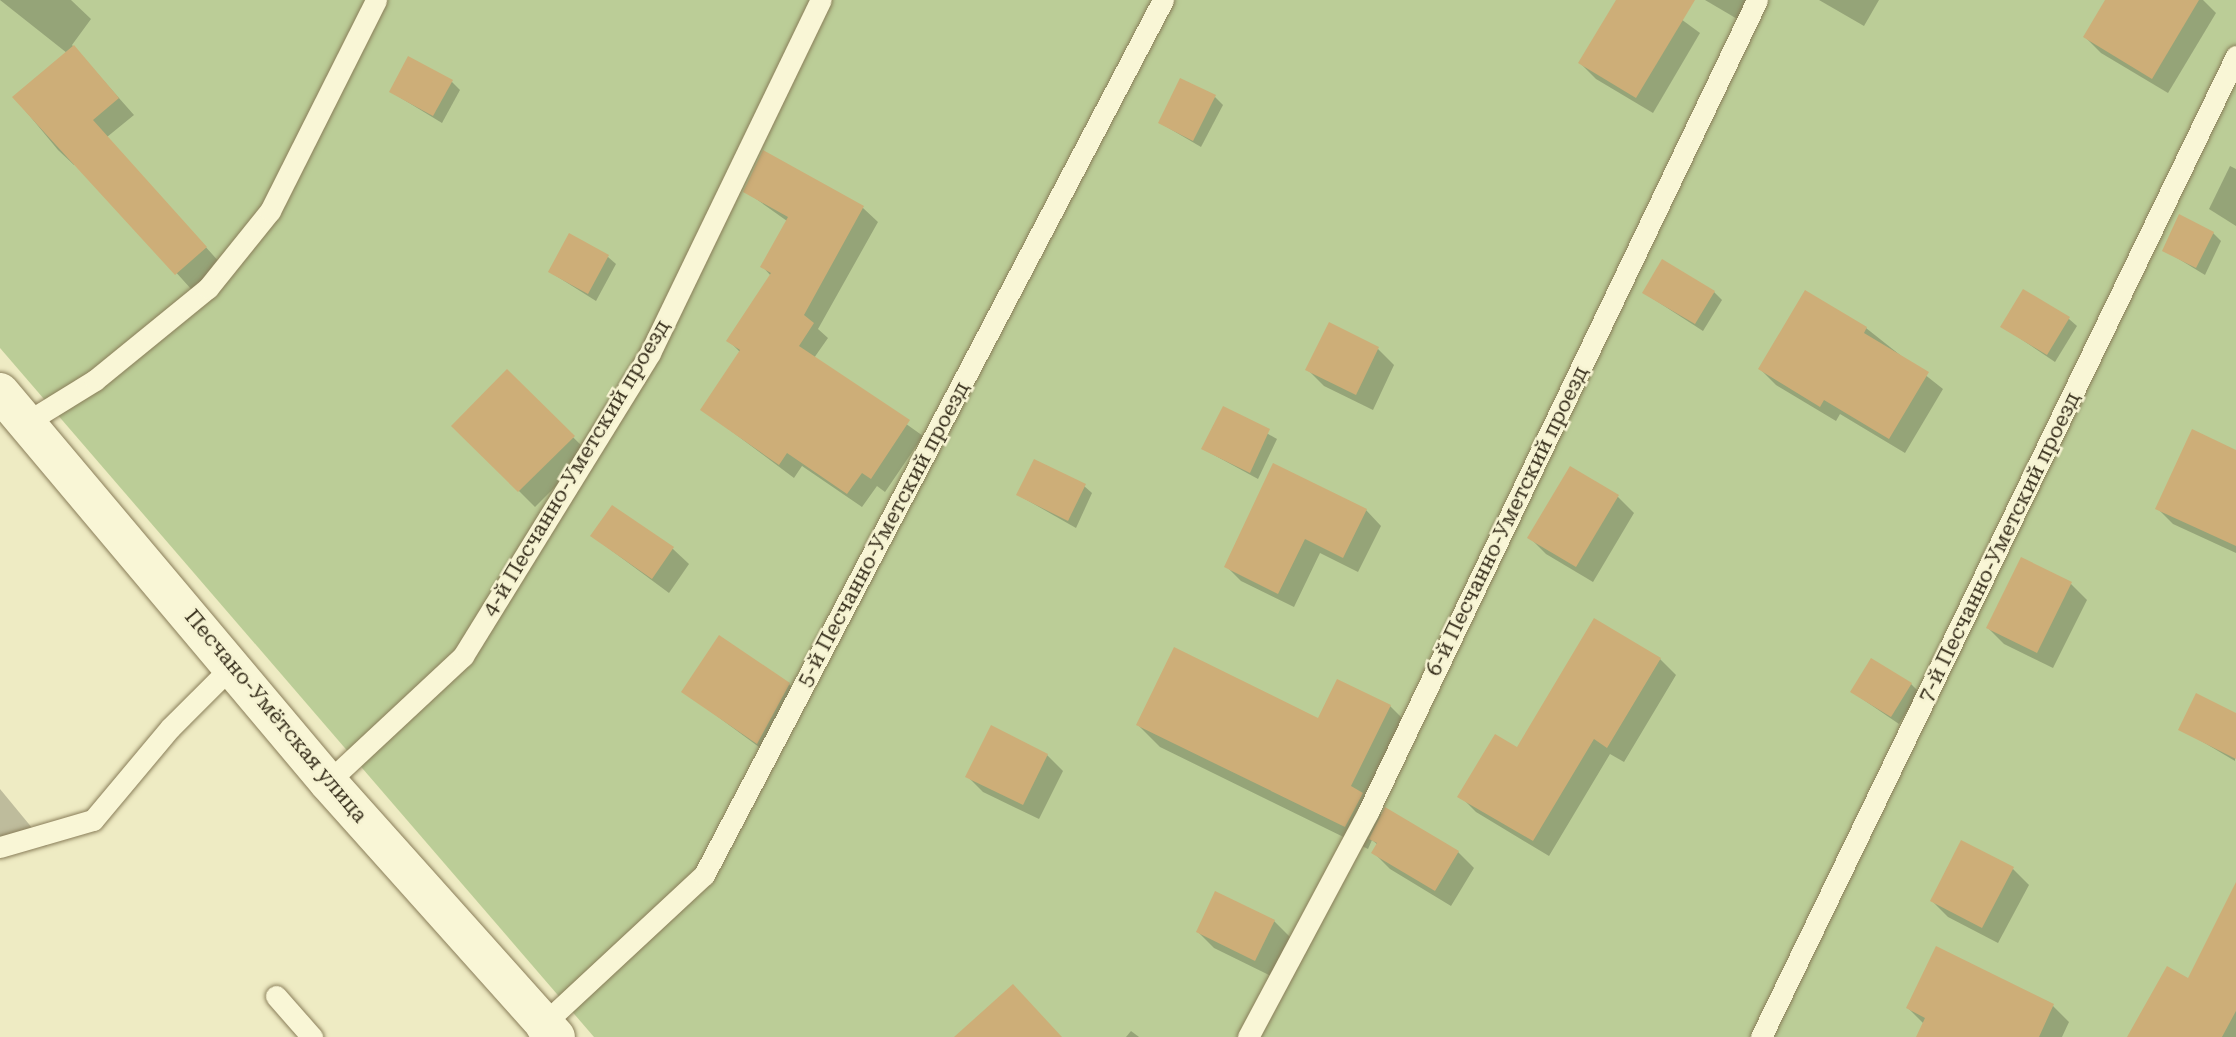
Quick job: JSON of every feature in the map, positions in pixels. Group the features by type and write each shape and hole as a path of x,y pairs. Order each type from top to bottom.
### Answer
{"main road":[{"name":"Песчано-Умётская улица","path":"0,392 233,665 328,782 543,1032"}],"lane":[{"path":"27,422 95,380 208,288 270,211 376,0"},
{"name":"4-й Песчанно-Уметский проезд","path":"328,782 463,656 650,354 821,0"},
{"name":"5-й Песчанно-Уметский проезд","path":"543,1032 704,875 1163,0"},
{"name":"6-й Песчанно-Уметский проезд","path":"1248,1037 1368,812 1757,0"},
{"name":"7-й Песчанно-Уметский проезд","path":"1761,1037 2236,56"},
{"path":"0,847 93,820 170,728 233,665"},
{"path":"276,996 312,1037"}],"green space":[{"path":"0,0 2236,0 2236,1037 594,1037 0,348"}],"building":[{"path":"1616,0 1695,0 1636,98 1578,63"},
{"path":"2105,0 2199,0 2152,79 2083,37"},
{"path":"74,45 119,98 93,120 207,247 175,275 12,97"},
{"path":"408,56 453,80 433,116 389,92"},
{"path":"1180,78 1216,95 1193,141 1158,123"},
{"path":"763,150 864,206 804,315 814,323 799,346 910,420 871,479 862,473 847,494 787,453 779,465 700,410 740,350 726,341 771,273 760,267 788,217 743,192"},
{"path":"2179,214 2214,232 2196,268 2162,251"},
{"path":"569,233 609,255 588,294 548,272"},
{"path":"1662,259 1715,291 1695,324 1642,293"},
{"path":"2023,289 2070,317 2047,355 2000,327"},
{"path":"1805,290 1867,327 1864,333 1929,372 1889,439 1824,400 1820,407 1758,369"},
{"path":"1329,322 1379,347 1356,395 1305,370"},
{"path":"507,369 575,436 518,492 451,426"},
{"path":"1223,406 1270,429 1250,473 1201,449"},
{"path":"2192,429 2236,450 2236,546 2155,509"},
{"path":"1034,459 1086,484 1068,521 1016,495"},
{"path":"1273,463 1367,509 1343,558 1305,539 1278,594 1224,567"},
{"path":"1570,466 1619,495 1576,567 1527,538"},
{"path":"612,505 674,547 652,579 590,536"},
{"path":"2021,557 2072,582 2037,653 1986,628"},
{"path":"1594,618 1661,658 1607,748 1594,739 1533,841 1457,797 1495,734 1517,747"},
{"path":"719,635 790,683 757,744 681,692"},
{"path":"1174,647 1318,718 1337,679 1391,705 1351,786 1363,793 1345,827 1136,725"},
{"path":"1871,658 1912,683 1891,717 1850,692"},
{"path":"2196,693 2236,713 2236,759 2178,730"},
{"path":"991,725 1048,754 1023,805 965,777"},
{"path":"1385,807 1459,851 1435,891 1371,853 1377,843 1369,839"},
{"path":"1961,840 2014,867 1982,928 1930,901"},
{"path":"2236,882 2236,1011 2222,1037 2127,1037 2167,966 2188,978"},
{"path":"1215,891 1275,920 1255,961 1196,932"},
{"path":"1936,946 2054,1004 2039,1037 1916,1037 1925,1018 1906,1008"},
{"path":"1013,984 1062,1037 954,1037"}]}
